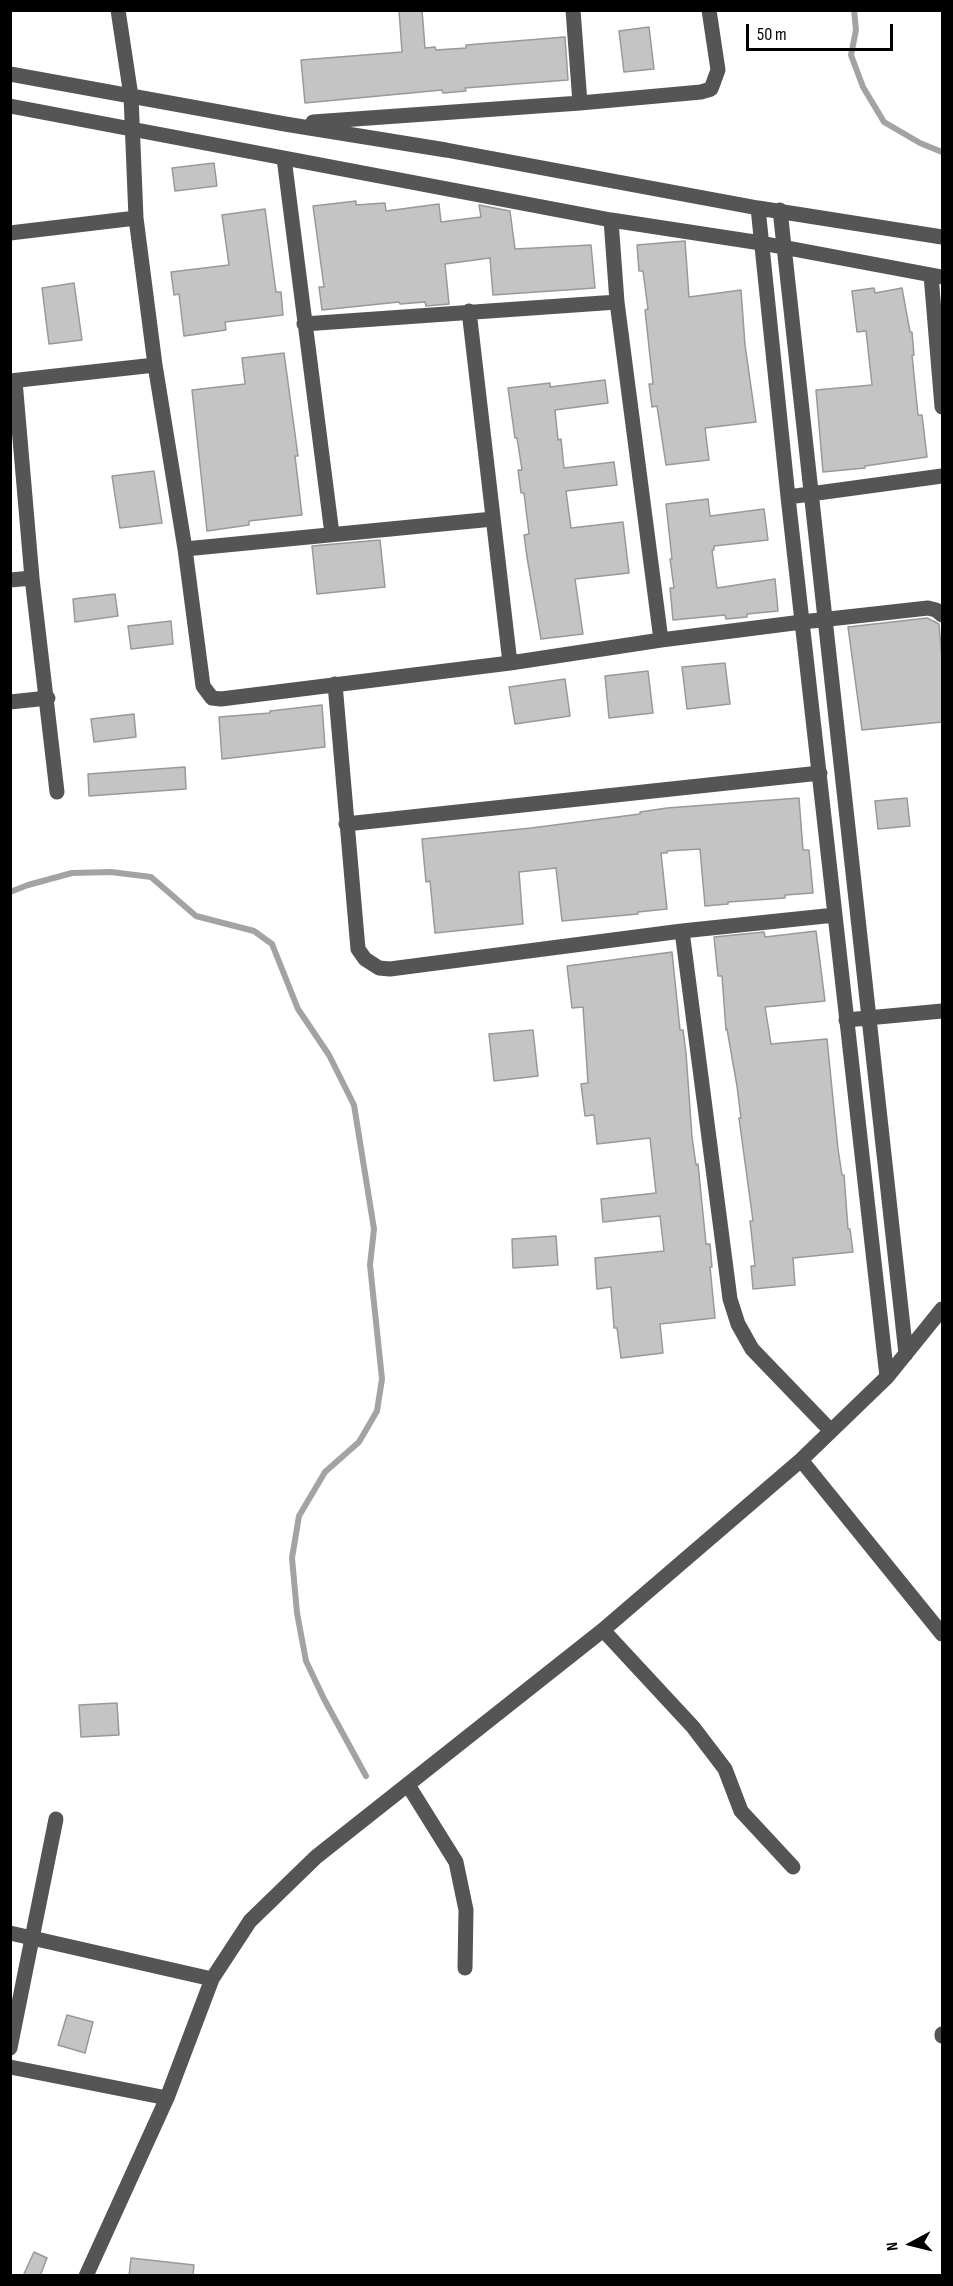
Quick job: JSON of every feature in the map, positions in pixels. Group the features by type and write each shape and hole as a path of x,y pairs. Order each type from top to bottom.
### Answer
{"street":[{"path":"118,10 131,96 136,218 155,365 185,549 203,686 212,698 221,699 510,663 802,622 928,608 942,615"},
{"path":"573,10 580,104"},
{"path":"285,124 580,104 701,92 711,89 718,69 709,10"},
{"path":"10,74 285,124 446,150 758,208 942,237"},
{"path":"10,106 611,220 761,243 937,276 942,407"},
{"path":"284,158 332,534"},
{"path":"758,208 788,497 887,1377"},
{"path":"780,210 906,1354"},
{"path":"10,232 136,218"},
{"path":"611,220 617,302 661,640"},
{"path":"304,324 617,302"},
{"path":"469,311 510,663"},
{"path":"57,792 48,698 32,578 13,381 155,365"},
{"path":"788,497 942,476"},
{"path":"185,549 493,519"},
{"path":"10,580 32,578"},
{"path":"335,684 358,949 365,960 379,968 390,969 835,915"},
{"path":"10,702 48,698"},
{"path":"346,824 820,772"},
{"path":"682,932 730,1299 738,1324 752,1349 831,1431"},
{"path":"846,1020 942,1011"},
{"path":"86,2276 167,2098 212,1979 250,1921 315,1857 603,1630 801,1460 887,1377 942,1309"},
{"path":"801,1460 942,1634"},
{"path":"603,1630 693,1727 725,1769 741,1811 793,1867"},
{"path":"408,1785 456,1862 466,1910 465,1968"},
{"path":"10,2048 56,1819"},
{"path":"10,1933 212,1979"},
{"path":"10,2067 167,2098"}],"building":[{"path":"399,10 422,10 425,48 435,47 436,50 466,48 466,45 565,37 568,80 465,88 466,91 443,93 442,90 305,103 301,60 402,52"},
{"path":"649,27 654,69 624,72 619,31"},
{"path":"214,163 217,186 175,191 172,168"},
{"path":"356,201 356,205 385,203 386,211 439,204 441,222 481,217 479,205 510,211 515,249 591,245 595,288 493,295 490,258 445,264 449,304 426,306 425,302 400,304 399,302 322,310 319,287 324,287 313,206"},
{"path":"265,209 276,292 281,292 283,315 225,322 226,330 184,336 179,294 174,295 171,272 229,265 222,215"},
{"path":"685,241 689,297 741,290 745,345 756,422 705,428 709,460 666,465 657,406 652,407 649,384 653,384 645,310 648,309 643,271 639,271 637,245"},
{"path":"74,283 82,340 49,344 42,288"},
{"path":"874,288 875,293 902,288 910,332 912,332 918,415 922,415 927,457 865,466 865,468 823,472 816,390 872,385 866,331 857,332 852,291"},
{"path":"284,353 298,456 295,456 302,515 249,521 249,525 207,531 192,390 245,384 242,358"},
{"path":"605,380 608,403 555,410 558,440 561,439 564,468 614,462 617,485 566,491 571,528 623,522 629,573 575,579 583,634 541,639 524,535 529,534 524,493 521,493 518,470 522,470 508,388 550,383 550,387"},
{"path":"154,471 162,523 120,528 112,476"},
{"path":"708,499 710,516 764,509 768,540 714,546 712,550 717,588 775,579 778,611 726,619 725,615 673,620 670,588 674,588 666,504"},
{"path":"380,540 385,587 317,594 312,546"},
{"path":"115,594 118,616 75,622 73,599"},
{"path":"927,618 939,624 942,660 942,722 862,730 848,627"},
{"path":"171,621 173,644 131,649 128,626"},
{"path":"725,663 730,704 687,709 682,667"},
{"path":"648,671 653,713 609,718 605,676"},
{"path":"565,679 570,716 515,724 509,687"},
{"path":"322,705 325,747 222,759 219,717 270,713 270,711"},
{"path":"134,714 136,737 94,742 91,719"},
{"path":"185,767 186,789 89,796 88,774"},
{"path":"799,798 803,850 809,850 813,893 705,906 700,849 667,851 667,853 661,853 667,909 562,921 556,868 519,872 523,924 435,933 430,881 426,882 422,839 531,828 640,814 640,812 667,808"},
{"path":"907,798 910,826 878,829 875,801"},
{"path":"816,931 825,1001 765,1007 771,1044 827,1039 838,1149 842,1175 844,1175 848,1229 850,1229 853,1252 793,1258 795,1285 753,1289 751,1266 755,1266 750,1221 753,1221 737,1086 726,1030 722,976 718,976 714,937 764,932 765,937"},
{"path":"672,952 680,1030 683,1030 686,1053 692,1137 696,1165 698,1164 706,1244 710,1244 715,1318 660,1324 663,1353 621,1358 617,1328 614,1328 611,1287 597,1289 595,1258 664,1251 660,1216 603,1222 601,1199 656,1193 650,1138 597,1144 594,1115 585,1116 581,1084 588,1083 583,1007 572,1008 567,966"},
{"path":"533,1030 538,1076 494,1081 489,1034"},
{"path":"556,1236 558,1265 513,1268 512,1239"},
{"path":"117,1703 119,1735 81,1737 79,1705"},
{"path":"67,2015 93,2022 85,2053 58,2045"},
{"path":"34,2252 47,2258 40,2276 23,2276"},
{"path":"131,2258 194,2265 193,2276 129,2276"}],"waterway":[{"path":"854,10 856,30 851,55 863,87 884,122 920,143 942,152"},
{"path":"10,892 72,873 111,872 151,877 196,916 254,931 272,944 298,1009 329,1055 354,1105 374,1229 370,1265 382,1379 377,1411 359,1442 325,1472 299,1516 292,1558 297,1613 306,1661 366,1776"}]}
